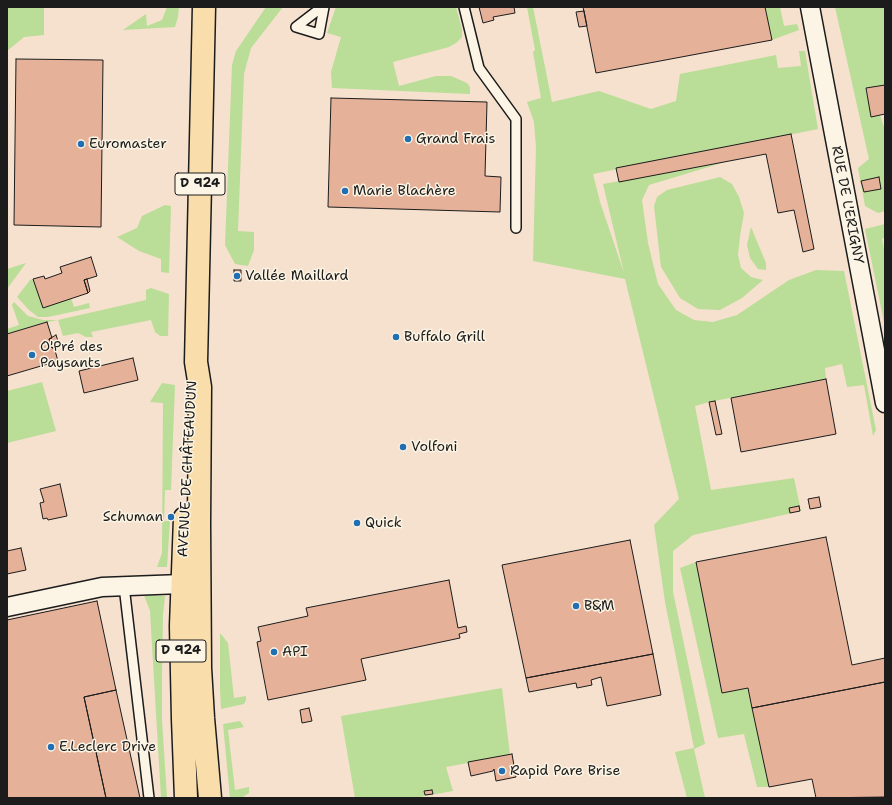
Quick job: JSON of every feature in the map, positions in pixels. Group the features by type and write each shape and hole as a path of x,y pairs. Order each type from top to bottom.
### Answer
{"main road":[{"name":"D 924","path":"196,362 204,7"},
{"name":"AVENUE DE CHÂTEAUDUN","path":"186,798 182,668 182,584 189,387 196,362"},
{"name":"AVENUE DE CHÂTEAUDUN","path":"196,362 200,387 200,668 210,798"}],"street":[{"name":"RUE DE L'ERIGNY","path":"810,7 885,403"},
{"path":"7,607 102,587 182,584"}],"lane":[{"path":"464,7 479,68 516,119 516,228"},
{"path":"124,586 149,798"}],"green space":[{"path":"7,7 44,7 44,35 24,37 7,51"},
{"path":"167,7 179,7 175,27 123,30 146,14 147,26 162,20"},
{"path":"266,7 283,7 251,48 244,74 238,231 254,232 254,250 248,266 235,264 225,245 232,65 236,51"},
{"path":"336,7 456,7 462,29 462,37 456,43 449,47 393,62 399,86 436,76 451,76 467,83 470,87 470,94 332,88 331,72 341,37 327,33"},
{"path":"527,7 533,7 552,102 599,91 651,109 676,101 680,74 776,55 778,68 801,66 799,51 805,51 818,129 593,174 600,202 624,273 603,184 725,162 649,185 642,200 648,243 658,284 676,310 694,320 713,322 737,315 789,280 816,270 844,271 876,430 873,436 864,385 847,387 842,364 825,368 826,379 695,406 711,490 794,478 801,511 693,535 673,551 673,592 705,744 694,749 705,798 687,798 675,752 694,748 665,602 654,525 679,499 625,279 533,261 536,147 534,122 527,102 541,98 533,52 535,50"},
{"path":"765,7 780,7 784,26 797,24 799,30 772,40"},
{"path":"835,7 885,7 885,85 866,89 871,116 880,115 885,127 885,211 878,213 865,206 858,168 869,159"},
{"path":"720,177 732,184 739,197 744,213 738,255 741,268 751,277 763,280 742,298 720,310 698,309 680,298 661,267 654,206 657,197 667,190"},
{"path":"165,205 171,206 169,273 161,272 161,259 139,251 117,237 137,228 142,216"},
{"path":"885,224 885,237 882,239 885,254 885,327 865,229"},
{"path":"751,227 766,263 766,270 758,269 750,258 747,245"},
{"path":"26,263 7,289 7,269"},
{"path":"33,279 71,298 74,307 89,303 90,308 48,317 38,317 17,297 30,280"},
{"path":"151,288 169,294 168,336 160,336 155,332 151,320 91,332 93,337 86,337 78,333 63,336 58,320 146,300 146,290"},
{"path":"14,302 28,316 43,320 58,320 7,334 7,329 19,325 12,305"},
{"path":"42,382 56,431 7,443 7,391"},
{"path":"162,383 175,385 171,490 165,490 164,521 170,521 167,567 157,567 162,553 163,403 150,402"},
{"path":"696,562 748,688 769,787 757,787 744,734 718,738 680,568"},
{"path":"144,595 165,596 163,615 162,720 167,798 161,798 150,611"},
{"path":"220,633 228,643 234,698 246,696 244,704 221,709 220,690"},
{"path":"502,688 510,755 446,767 453,791 414,798 355,798 341,716"},
{"path":"240,721 244,727 228,730 235,790 249,787 249,793 241,798 230,798 223,724"}],"building":[{"path":"479,7 514,7 515,13 493,17 494,20 483,23"},
{"path":"583,7 765,7 772,40 596,73"},
{"path":"584,11 587,26 579,27 576,12"},
{"path":"16,59 103,60 101,227 14,225"},
{"path":"885,85 885,114 871,117 866,88"},
{"name":"Grand Frais","path":"331,98 487,102 485,176 501,177 500,212 328,207"},
{"path":"791,134 814,249 803,252 794,210 778,213 766,154 619,182 616,168"},
{"path":"879,177 881,189 864,192 861,181"},
{"path":"91,257 97,276 84,280 88,293 43,308 33,279 44,276 45,279 62,273 60,267"},
{"name":"Vallée Maillard","path":"234,270 241,270 241,281 234,281"},
{"path":"87,279 90,291 88,293 84,280"},
{"name":"O'Pré des Paysants","path":"47,322 52,338 49,339 52,348 54,347 58,361 7,376 7,334"},
{"path":"56,335 60,347 52,348 49,339"},
{"path":"133,358 138,380 84,393 79,371"},
{"path":"826,379 836,434 741,452 731,398"},
{"path":"715,401 722,434 716,435 709,402"},
{"path":"60,484 67,516 48,520 47,518 43,519 40,503 44,502 40,489"},
{"path":"819,497 821,507 810,509 808,499"},
{"path":"799,506 800,511 790,513 789,508"},
{"path":"826,537 852,665 885,658 885,682 752,708 748,688 722,693 696,562"},
{"path":"630,540 653,654 526,678 502,565"},
{"path":"21,548 26,570 7,574 7,551"},
{"path":"449,580 458,628 466,626 467,632 459,634 460,638 361,659 366,680 268,700 257,642 261,641 258,627 308,616 306,608"},
{"name":"E.Leclerc Drive","path":"97,601 116,690 84,697 106,798 7,798 7,620"},
{"path":"653,654 661,695 607,706 601,677 591,680 592,685 577,688 576,683 529,692 526,678"},
{"path":"885,682 885,797 816,798 812,779 769,787 752,708"},
{"path":"116,690 140,798 106,798 84,697"},
{"path":"309,708 312,721 302,723 300,710"},
{"path":"512,754 516,777 496,781 494,769 493,771 471,776 468,762"},
{"path":"432,790 433,794 425,795 424,791"}],"place":[{"name":"Grand Frais","path":"408,139"},
{"name":"Euromaster","path":"81,144"},
{"name":"Marie Blachère","path":"345,191"},
{"name":"Vallée Maillard","path":"237,276"},
{"name":"Buffalo Grill","path":"396,337"},
{"name":"O'Pré des Paysants","path":"32,355"},
{"name":"Volfoni","path":"403,447"},
{"name":"Schuman","path":"171,517"},
{"name":"Quick","path":"357,523"},
{"name":"B&M","path":"576,606"},
{"name":"API","path":"274,652"},
{"name":"E.Leclerc Drive","path":"51,747"},
{"name":"Rapid Pare Brise","path":"502,771"}]}
